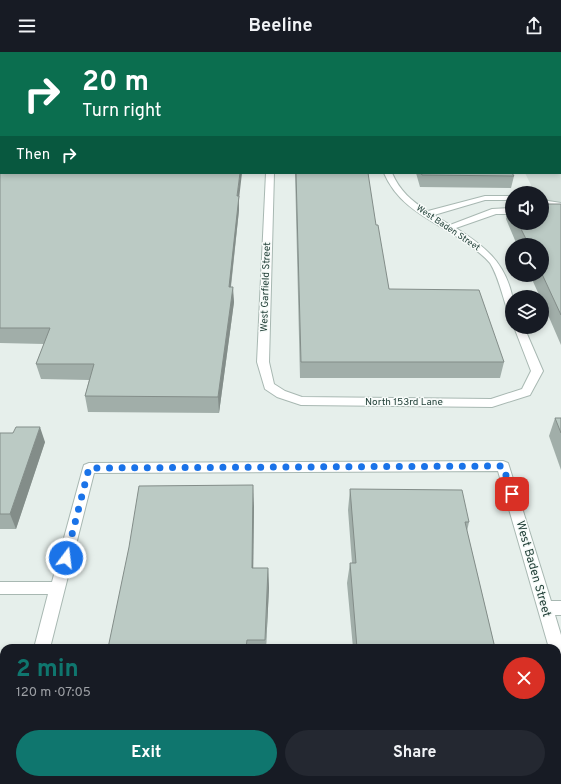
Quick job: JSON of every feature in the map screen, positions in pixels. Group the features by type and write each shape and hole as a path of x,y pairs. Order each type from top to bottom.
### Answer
{"street":[{"name":"West Garfield Street","path":"270,174 263,362 269,386 281,394"},
{"name":"West Baden Street","path":"388,174 398,192 428,214 482,249 493,261 505,291"},
{"path":"428,214 475,200 485,198 505,198"},
{"path":"475,200 491,212"},
{"path":"449,228 491,212 505,211"},
{"name":"North 153rd Lane","path":"281,394 301,401 492,403 526,392 537,371 522,334"},
{"name":"West Baden Street","path":"58,588 89,468 503,466 556,644"},
{"path":"0,588 58,588 43,644"},
{"path":"545,608 561,608"}],"shaded area":[{"path":"526,174 561,174 561,204 549,205 549,186 532,186"}],"building":[{"path":"0,174 240,174 237,196 239,196 229,287 233,287 218,397 85,396 94,364 36,364 50,328 0,328"},
{"path":"296,174 368,174 376,225 378,225 389,289 479,290 504,362 301,362"},
{"path":"513,174 514,176 422,175"},
{"path":"549,204 561,204 561,315 546,282 549,282 549,238 526,238 522,230 549,230"},
{"path":"555,418 561,418 561,433"},
{"path":"16,427 40,427 10,514 0,514 0,433 13,433"},
{"path":"253,485 252,568 268,568 265,640 247,640 246,644 109,644 129,547 139,486"},
{"path":"350,489 462,490 469,522 465,522 494,644 357,644 350,563 356,563"}],"route":[{"path":"66,558 89,468 503,466 512,494"}]}
